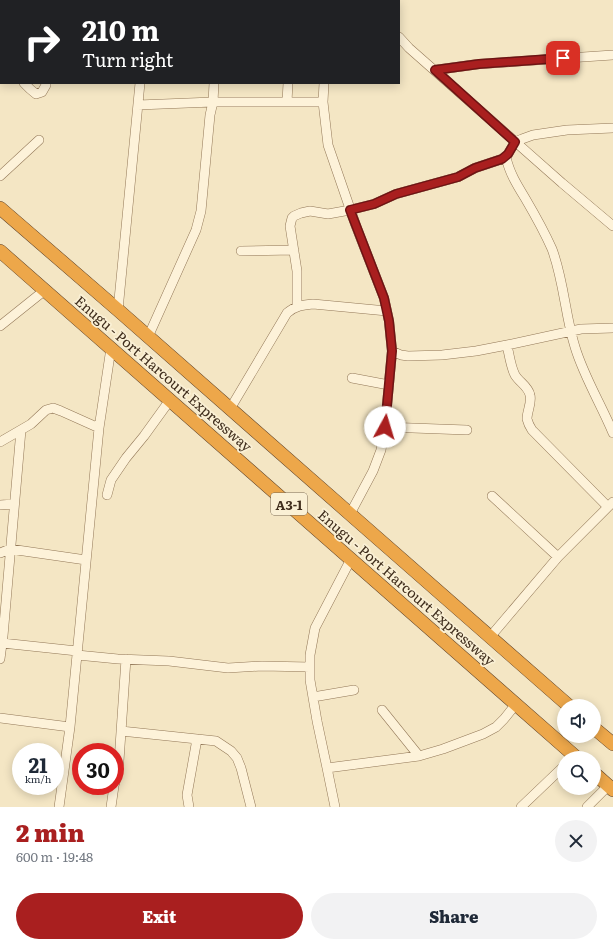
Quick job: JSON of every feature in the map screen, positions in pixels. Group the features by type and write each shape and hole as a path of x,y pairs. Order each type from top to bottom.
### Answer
{"highway":[{"name":"Enugu - Port Harcourt Expressway","path":"0,208 561,699"},
{"name":"Enugu - Port Harcourt Expressway","path":"0,251 568,751"},
{"path":"601,734 613,744"},
{"path":"601,779 611,788"}],"street":[{"path":"400,38 409,48 515,142 613,226"},
{"path":"435,70 479,64 613,55"},
{"path":"25,84 36,94 42,92 46,84"},
{"path":"118,310 140,84"},
{"path":"148,337 196,230 201,211 214,84"},
{"path":"288,84 288,102"},
{"path":"324,84 323,102 328,145 350,210 384,298 392,351 385,427 381,450 373,471 350,514"},
{"path":"138,105 213,102 323,102"},
{"path":"297,306 297,271 290,226 294,216 310,211 328,214 350,210 374,204 396,194 458,177 475,168 506,157 515,142 533,135 567,130 613,128"},
{"path":"0,176 39,140"},
{"path":"506,157 510,171 542,227 553,252 575,347 582,366 613,433"},
{"path":"241,251 294,250"},
{"path":"0,326 45,290"},
{"path":"230,409 287,313 292,308 313,304 387,311"},
{"path":"392,351 401,355 442,355 476,351 581,329 613,328"},
{"path":"490,637 558,557 611,504 532,430 527,418 531,402 529,391 514,372 507,345"},
{"path":"59,807 70,727 100,428 111,348"},
{"path":"352,378 389,385"},
{"path":"107,495 111,480 170,400"},
{"path":"0,442 31,424 46,410 53,408 100,428"},
{"path":"385,427 467,430"},
{"path":"0,658 21,430"},
{"path":"492,496 558,557"},
{"path":"0,505 14,504"},
{"path":"0,553 10,549 86,560"},
{"path":"335,807 310,680 310,655 315,628 351,559"},
{"path":"2,643 126,659 169,661 228,668 262,666 310,667"},
{"path":"120,743 126,659"},
{"path":"313,697 354,690"},
{"path":"328,768 419,756 443,750 483,734 500,724 516,704"},
{"path":"382,710 419,756"},
{"path":"0,718 70,727"},
{"path":"121,731 216,741 231,751 237,758 251,807"},
{"path":"189,807 187,795 197,739"},
{"path":"521,807 557,773"},
{"path":"586,807 611,788"},
{"path":"111,807 113,795"}],"route":[{"path":"385,427 392,351 389,321 384,298 350,210 374,204 396,194 458,177 475,168 502,159 508,154 515,142 435,70 479,64 563,58"}]}
